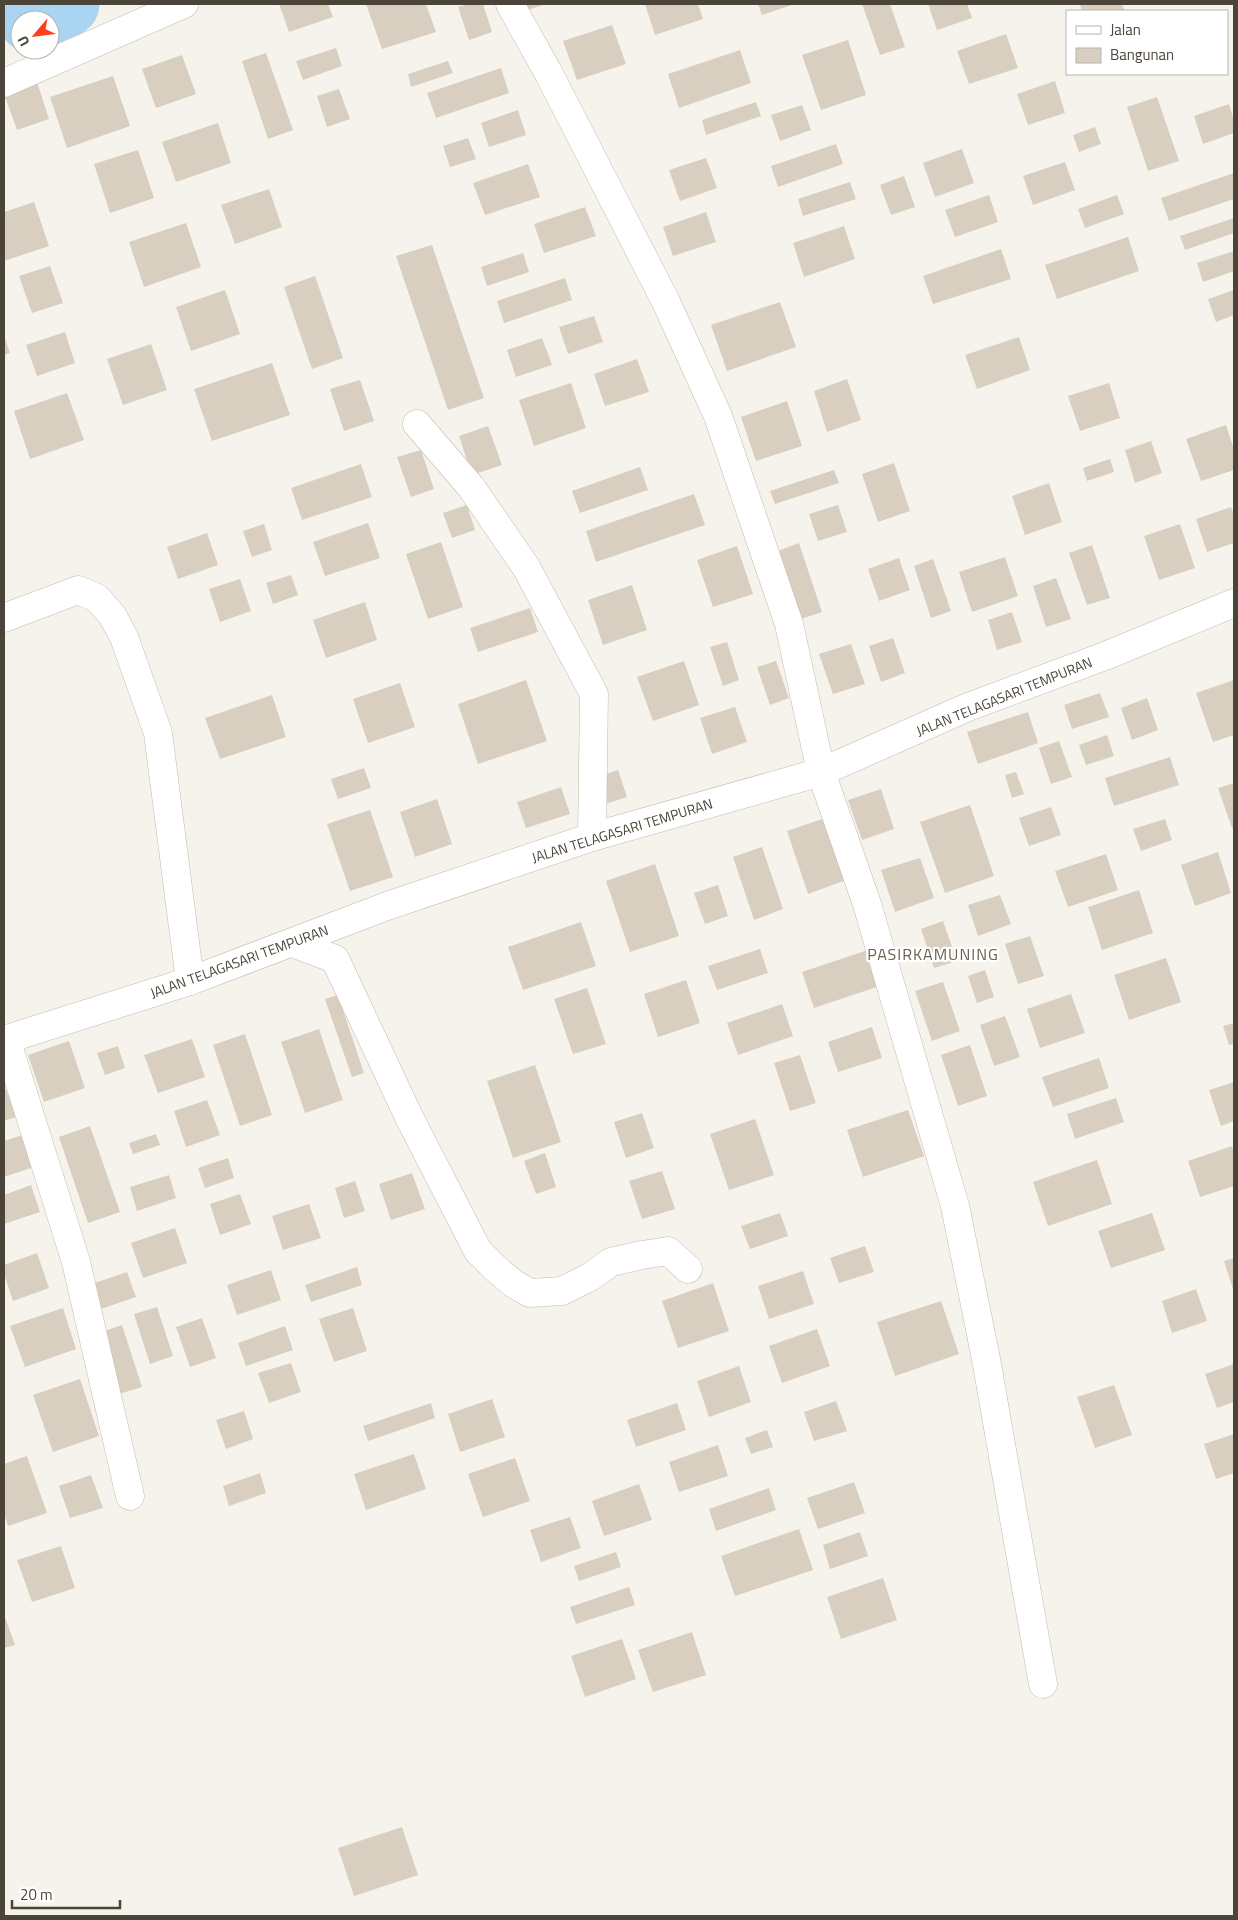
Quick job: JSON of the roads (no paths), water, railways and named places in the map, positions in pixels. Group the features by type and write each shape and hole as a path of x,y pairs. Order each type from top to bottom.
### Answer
{"street":[{"path":"4,83 184,4"},
{"path":"510,4 549,74 666,302 718,416 789,624 821,772 867,904 955,1206 986,1359 1043,1684"},
{"path":"417,424 471,487 526,567 594,694 592,837"},
{"path":"4,618 78,590 97,598 112,615 124,637 158,733 190,981"},
{"name":"JALAN TELAGASARI TEMPURAN","path":"5,1040 190,981 387,906 592,837 821,772 968,707 1105,656 1234,603"},
{"path":"292,943 335,959 410,1119 478,1251 514,1284 530,1293 562,1291 590,1277 611,1262 668,1251 688,1269"},
{"path":"5,1040 76,1262 130,1496"}],"waterway":[{"path":"54,10 67,4"}],"district":[{"name":"PASIRKAMUNING","path":"933,954"}]}
